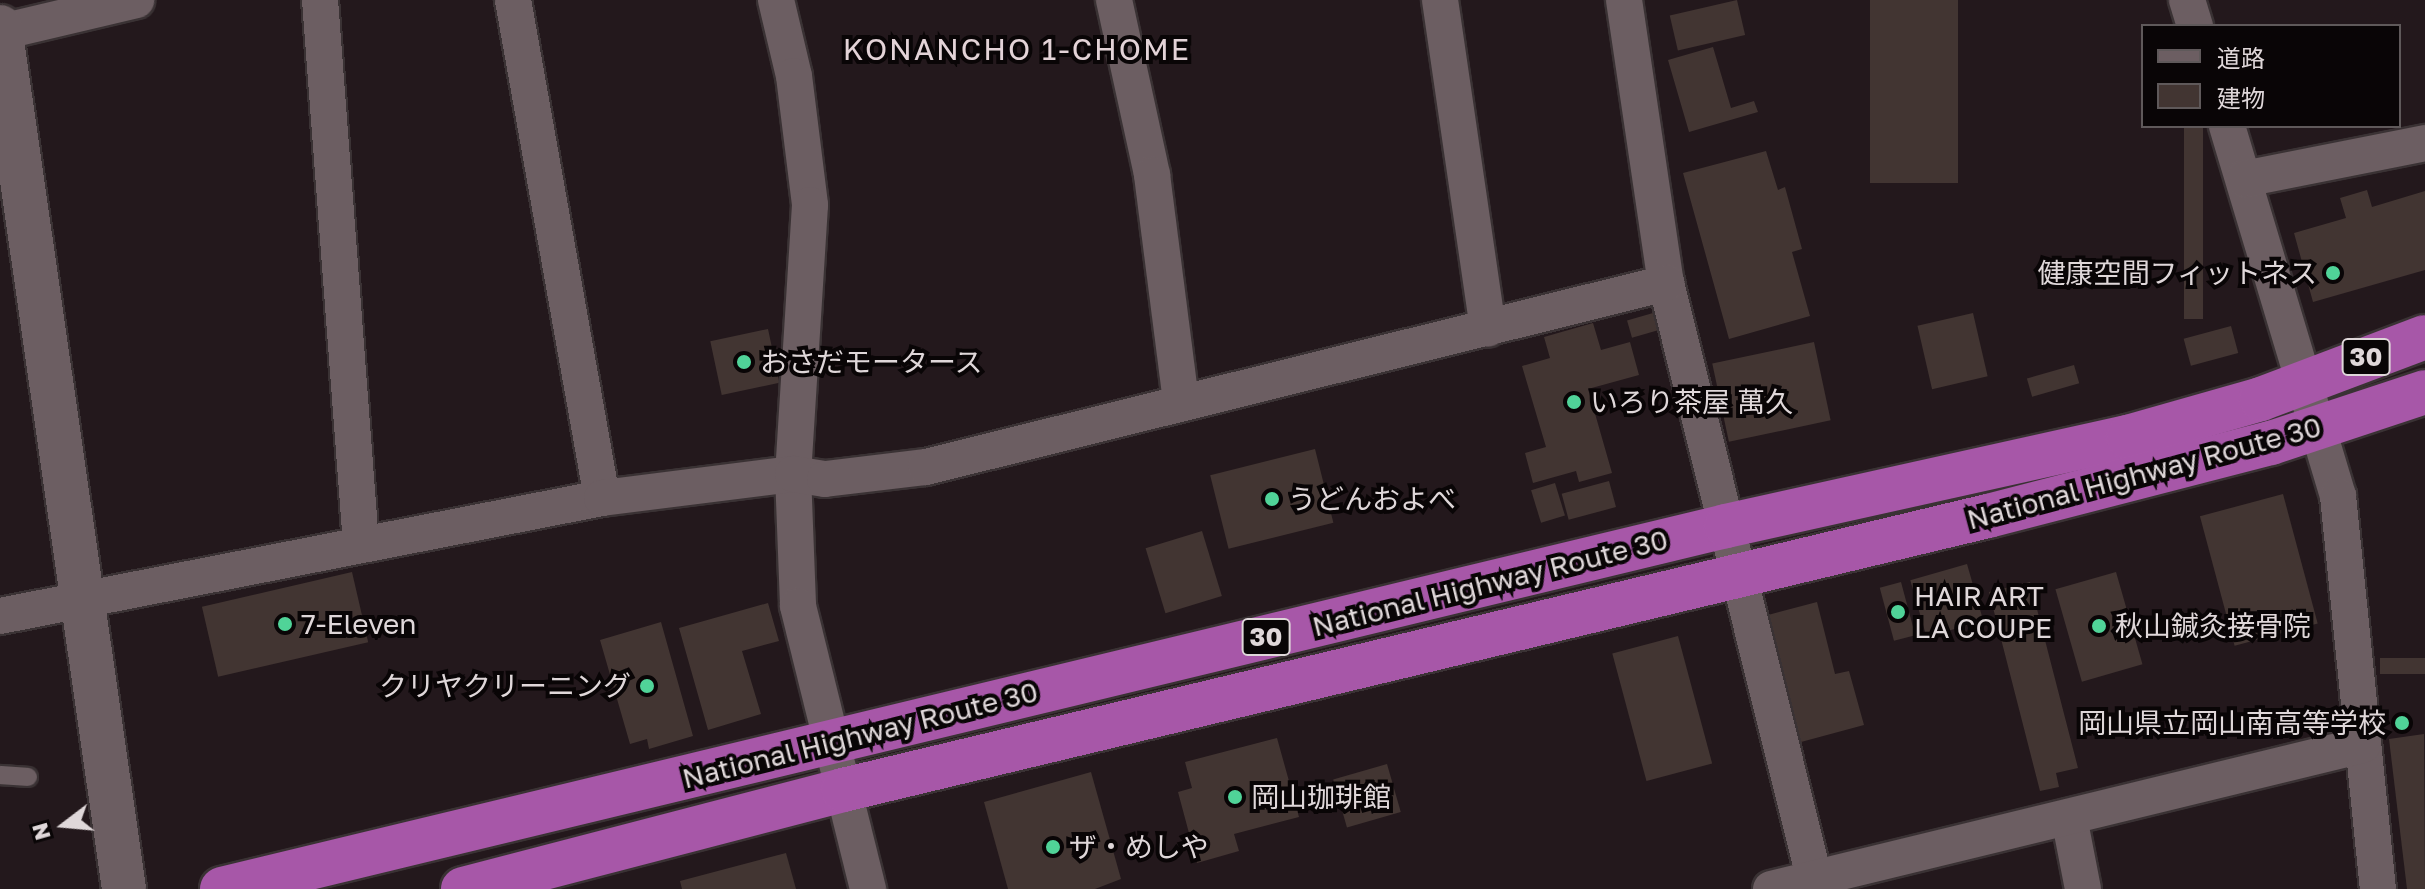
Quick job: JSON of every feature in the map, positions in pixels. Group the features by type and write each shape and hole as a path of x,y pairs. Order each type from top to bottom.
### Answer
{"highway":[{"name":"National Highway Route 30","path":"222,889 1726,526 2128,437 2307,380 2425,337"},
{"name":"National Highway Route 30","path":"463,889 843,790 1737,571 1988,516 2319,427 2425,392"}],"street":[{"path":"124,889 85,596 0,29 136,0"},
{"path":"320,0 361,544"},
{"path":"513,0 602,498"},
{"path":"776,0 794,76 810,205 793,474 798,606 868,889"},
{"path":"1114,0 1152,175 1181,400"},
{"path":"1440,0 1488,329"},
{"path":"1624,0 1666,283 1816,884"},
{"path":"2187,0 2194,24"},
{"path":"2228,128 2307,380 2338,496 2378,889"},
{"path":"2244,179 2425,143"},
{"path":"0,616 85,596 602,498 793,474 825,479 926,467 1181,400 1488,329 1666,283"},
{"path":"1771,889 1816,884 2069,817 2363,745"},
{"path":"2069,817 2083,889"}],"lane":[{"path":"0,775 28,777"}],"building":[{"path":"1737,0 1745,35 1678,51 1670,16"},
{"path":"1870,0 1958,0 1958,183 1870,183"},
{"path":"1713,47 1731,108 1754,101 1758,112 1689,132 1668,60"},
{"path":"2184,128 2203,128 2203,319 2184,319"},
{"path":"1766,151 1778,190 1785,187 1802,249 1792,252 1810,316 1729,339 1683,173"},
{"path":"2367,190 2372,207 2425,191 2425,270 2313,302 2294,233 2346,218 2340,198"},
{"path":"1653,313 1658,330 1632,338 1627,320"},
{"path":"1973,313 1988,376 1932,389 1917,326"},
{"path":"1593,323 1601,350 1630,342 1639,375 1588,389 1612,473 1579,482 1576,471 1533,483 1525,453 1546,447 1522,366 1550,358 1544,337"},
{"path":"2231,326 2238,353 2191,366 2184,339"},
{"path":"768,329 779,383 722,395 710,341"},
{"path":"1814,342 1831,420 1729,442 1712,364"},
{"path":"2074,365 2079,383 2032,397 2027,379"},
{"path":"1315,449 1333,523 1229,549 1210,475"},
{"path":"1609,481 1616,507 1569,520 1562,494"},
{"path":"1555,483 1565,516 1541,523 1531,490"},
{"path":"2283,494 2318,623 2235,646 2200,516"},
{"path":"1202,531 1222,596 1165,613 1146,548"},
{"path":"1967,564 1983,621 1927,637 1910,580"},
{"path":"352,572 368,642 218,677 202,607"},
{"path":"2116,572 2142,664 2082,682 2055,589"},
{"name":"HAIR ART LA COUPE","path":"1901,582 1915,635 1894,641 1880,588"},
{"path":"2030,582 2078,768 2056,773 2059,787 2040,791 1989,592"},
{"path":"1817,602 1835,674 1849,671 1864,725 1801,742 1768,615"},
{"path":"768,603 779,641 742,651 761,714 708,730 679,628"},
{"path":"661,622 693,736 649,749 647,739 630,744 600,640"},
{"path":"1678,636 1712,764 1646,781 1612,654"},
{"path":"2380,658 2425,658 2425,674 2380,674"},
{"path":"2424,734 2425,889 2407,889 2389,739"},
{"path":"1277,738 1299,817 1234,834 1239,851 1197,863 1178,792 1192,788 1185,762"},
{"path":"1387,764 1401,812 1347,827 1333,779"},
{"path":"1091,772 1121,879 1095,889 1008,889 984,802"},
{"path":"786,853 796,889 682,889 680,881"}],"place":[{"name":"健康空間フィットネス","path":"2333,273"},
{"name":"おさだモータース","path":"744,362"},
{"name":"いろり茶屋 萬久","path":"1574,402"},
{"name":"うどんおよべ","path":"1272,499"},
{"name":"HAIR ART LA COUPE","path":"1898,612"},
{"name":"7-Eleven","path":"285,624"},
{"name":"秋山鍼灸接骨院","path":"2099,626"},
{"name":"クリヤクリーニング","path":"647,686"},
{"name":"岡山県立岡山南高等学校","path":"2402,723"},
{"name":"岡山珈琲館","path":"1235,797"},
{"name":"ザ・めしや","path":"1053,847"}],"district":[{"name":"KONANCHO 1-CHOME","path":"1017,49"}]}
